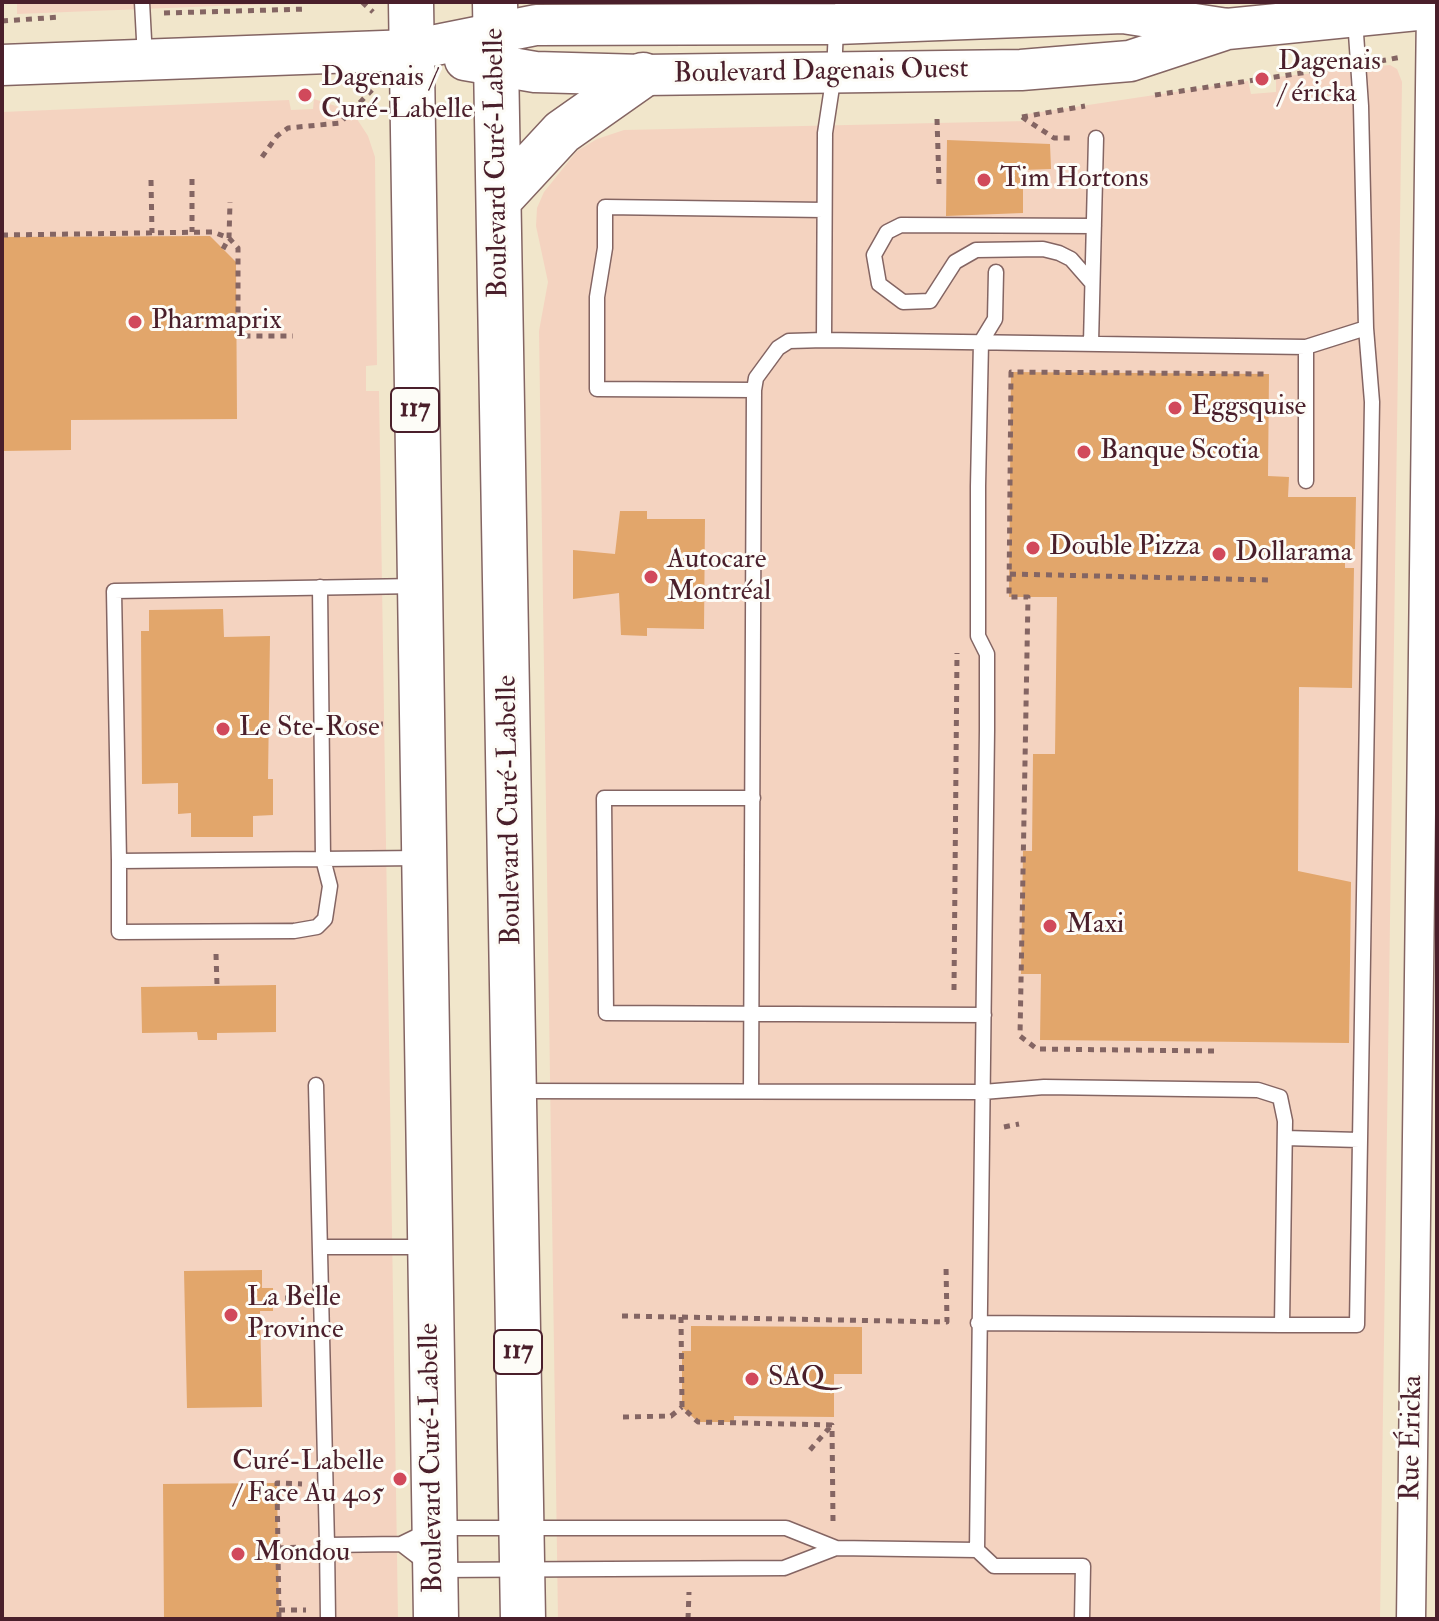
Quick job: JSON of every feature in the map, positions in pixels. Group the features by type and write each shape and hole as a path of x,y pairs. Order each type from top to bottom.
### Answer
{"main road":[{"name":"Boulevard Curé-Labelle","path":"411,2 430,1247 423,1548 436,1619"},
{"name":"Boulevard Dagenais Ouest","path":"2,65 411,50 536,25 836,24 1123,13 1355,15 1434,8"},
{"name":"Boulevard Dagenais Ouest","path":"495,33 535,72 643,75 1021,70 1130,61 1226,15"},
{"name":"Boulevard Curé-Labelle","path":"495,33 523,1619"},
{"path":"499,200 562,132 643,75"}],"street":[{"name":"Rue Éricka","path":"1411,1619 1434,8"}],"lane":[{"path":"142,8 145,59"},
{"path":"978,1323 1357,1325 1372,402 1366,328 1355,15"},
{"path":"824,340 825,133 834,74 836,24"},
{"path":"1091,343 1096,138"},
{"path":"754,390 597,389 597,297 605,248 605,207 824,210"},
{"path":"1092,283 1071,259 1059,253 1043,249 976,250 955,262 930,301 917,304 903,302 879,284 874,255 887,232 901,225 1094,226"},
{"path":"977,1550 987,654 978,636 977,602 981,342 995,319 996,272"},
{"path":"751,1091 754,390 756,378 778,348 789,341 824,340 1306,347 1366,328"},
{"path":"1306,347 1306,481"},
{"path":"320,587 323,859 330,886 325,919 308,930 279,932 119,932 114,591 320,587 418,586"},
{"path":"753,798 604,798 606,1013 984,1015"},
{"path":"119,861 422,858"},
{"path":"316,1085 328,1619"},
{"path":"515,1091 983,1092 1044,1087 1271,1092 1280,1097 1285,1108 1282,1325"},
{"path":"1285,1138 1359,1140"},
{"path":"320,1247 430,1247"},
{"path":"423,1548 520,1526 786,1528 836,1548 977,1550 994,1566 1083,1566 1082,1619"},
{"path":"327,1545 423,1548 522,1569 784,1568 836,1548"}],"path":[{"path":"142,8 307,9"},
{"path":"2,21 61,17"},
{"path":"1144,97 1403,57"},
{"path":"1054,138 1022,117 1100,103"},
{"path":"262,157 277,136 288,128 340,123 353,110"},
{"path":"937,119 939,184"},
{"path":"192,179 192,232"},
{"path":"151,180 152,233"},
{"path":"223,249 229,238 230,202"},
{"path":"2,235 213,232 229,238 238,248 238,336 293,336"},
{"path":"1214,1051 1037,1049 1020,1036 1028,597 1009,597 1011,372 1269,374"},
{"path":"1010,574 1268,580"},
{"path":"954,1015 957,650"},
{"path":"340,724 388,724"},
{"path":"267,727 300,725"},
{"path":"215,949 217,985"},
{"path":"622,1316 947,1322 946,1265"},
{"path":"681,1317 682,1407 698,1422 832,1425"},
{"path":"623,1417 671,1416 682,1407"},
{"path":"810,1450 832,1425"},
{"path":"831,1497 832,1425"},
{"path":"277,1483 279,1618"},
{"path":"688,1619 689,1591"}],"shaded area":[{"path":"17,2 318,2 17,14"},
{"path":"1390,65 1397,69 1402,82 1380,1619 558,1619 539,331 548,282 536,226 537,208 544,192 577,151 597,139 624,130 1027,121 1028,114 1248,81 1251,94 1276,92 1276,77"},
{"path":"314,99 342,108 357,119 368,136 375,157 377,365 366,366 366,391 379,391 398,1619 2,1619 2,112 289,100 291,110 313,109"}],"building":[{"path":"947,140 1050,144 1051,169 1023,170 1023,213 946,216"},
{"path":"210,236 236,262 237,419 71,420 71,450 2,451 2,237"},
{"path":"1011,372 1269,374 1268,476 1289,477 1288,497 1356,497 1355,549 1345,549 1345,568 1354,568 1352,688 1299,687 1298,871 1351,882 1349,1043 1040,1040 1041,974 1021,974 1023,851 1032,851 1033,754 1055,754 1057,597 1009,597"},
{"path":"620,511 647,511 647,519 705,519 704,629 647,628 647,636 621,635 619,593 573,599 573,550 615,554"},
{"path":"223,609 224,637 270,636 268,779 273,779 273,815 253,816 253,837 191,837 191,813 178,814 178,783 142,784 141,631 149,631 149,610"},
{"path":"276,985 276,1032 217,1033 217,1040 198,1040 197,1032 142,1033 141,987"},
{"path":"262,1270 262,1288 273,1288 273,1311 260,1311 262,1407 187,1408 184,1271"},
{"path":"691,1326 862,1327 862,1374 834,1374 834,1417 734,1416 734,1422 698,1422 682,1407 682,1351 691,1351"},
{"path":"277,1483 279,1618 164,1619 163,1484"}],"place":[{"name":"Dagenais / éricka","path":"1262,79"},
{"name":"Dagenais / Curé-Labelle","path":"305,95"},
{"name":"Tim Hortons","path":"984,180"},
{"name":"Pharmaprix","path":"135,322"},
{"name":"Eggsquise","path":"1175,408"},
{"name":"Banque Scotia","path":"1084,452"},
{"name":"Double Pizza","path":"1033,548"},
{"name":"Dollarama","path":"1219,554"},
{"name":"Autocare Montréal","path":"651,577"},
{"name":"Le Ste-Rose","path":"223,729"},
{"name":"Maxi","path":"1050,926"},
{"name":"La Belle Province","path":"231,1315"},
{"name":"SAQ","path":"752,1379"},
{"name":"Curé-Labelle / Face Au 405","path":"400,1479"},
{"name":"Mondou","path":"238,1554"}]}
